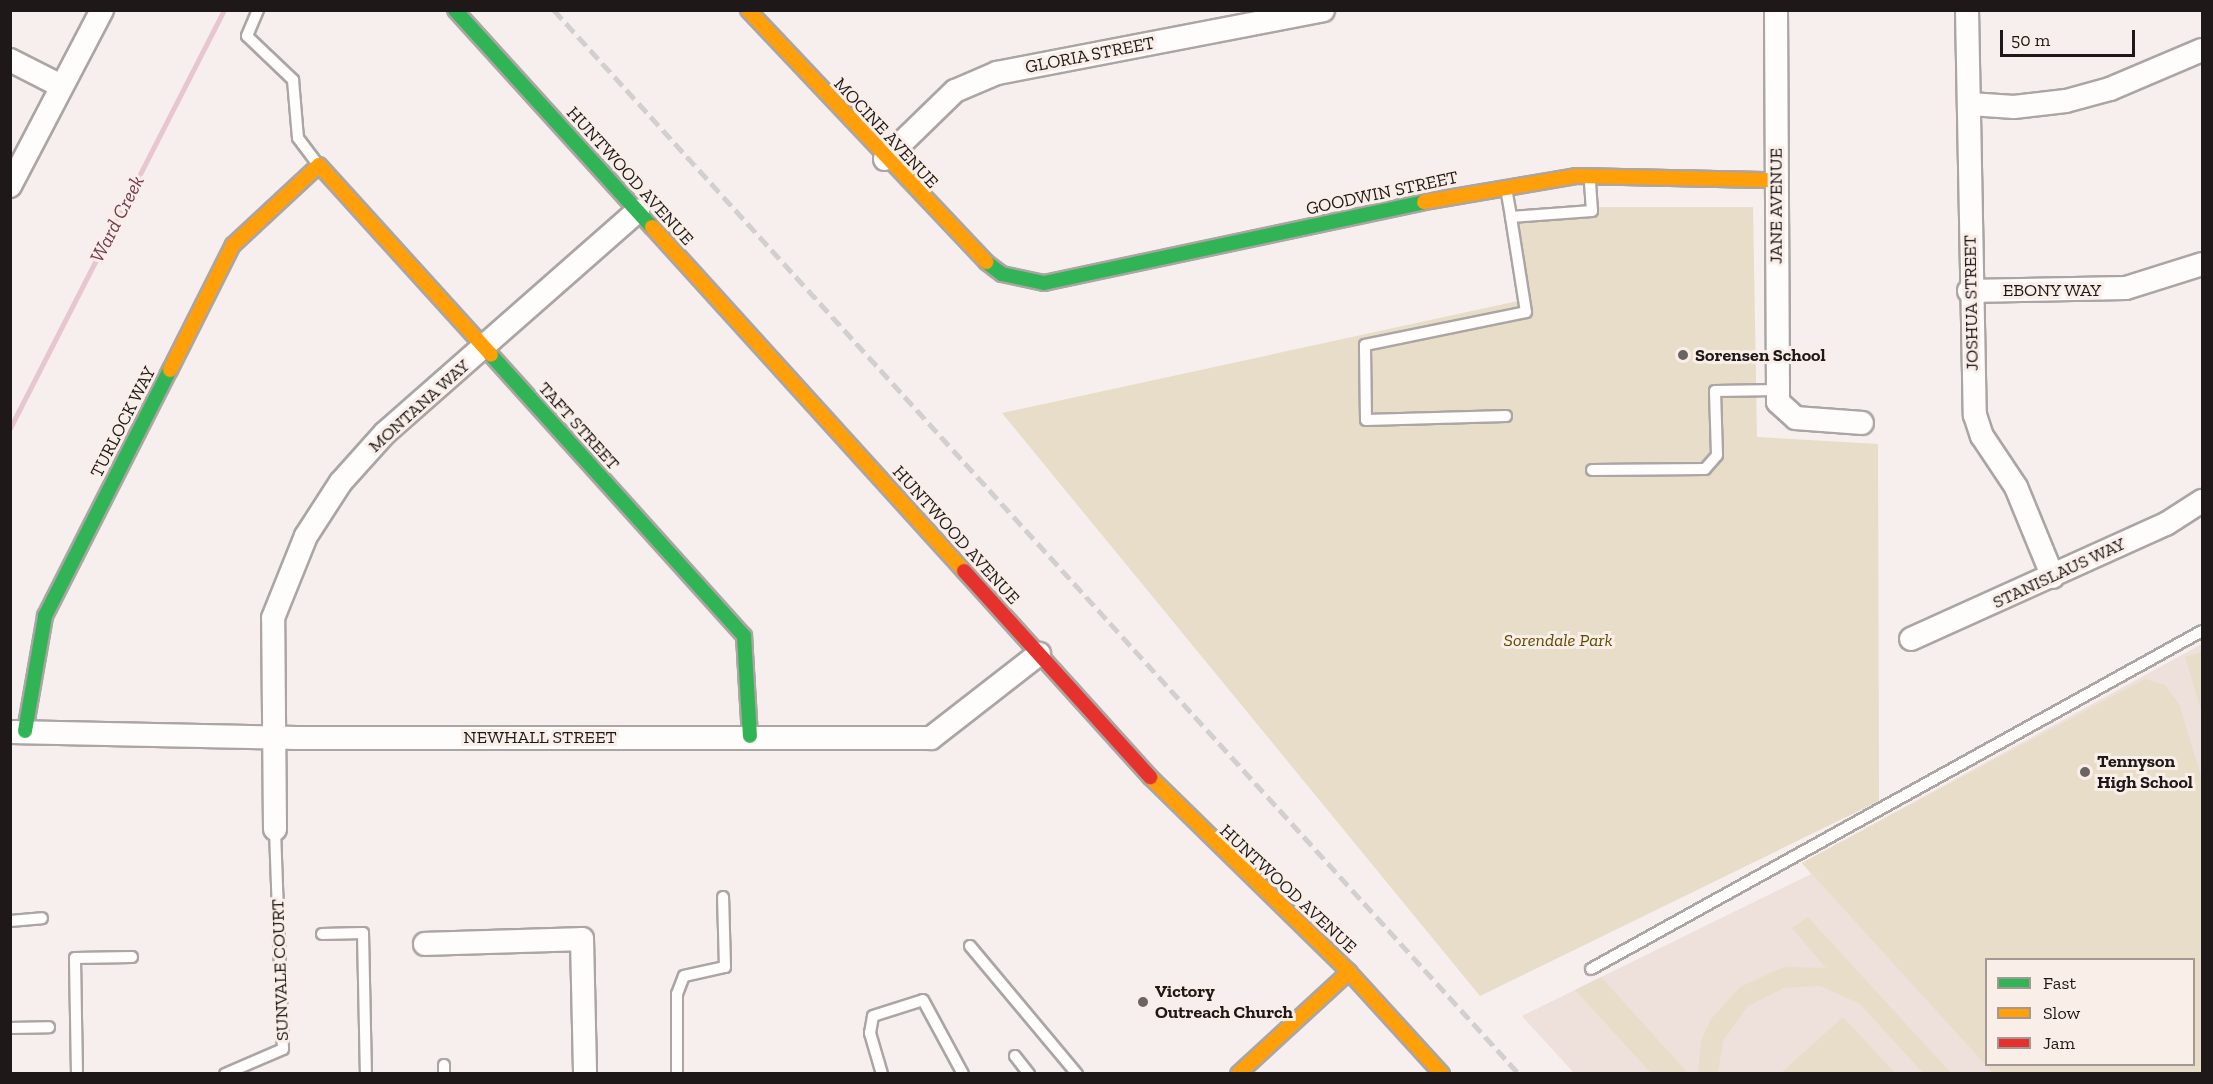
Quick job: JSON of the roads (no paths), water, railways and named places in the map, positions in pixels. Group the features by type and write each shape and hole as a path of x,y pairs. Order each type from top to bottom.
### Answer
{"street":[{"path":"10,186 102,10"},
{"name":"HUNTWOOD AVENUE","path":"455,10 1213,844 1349,972 1442,1074"},
{"name":"MOCINE AVENUE","path":"748,10 973,252 1002,274"},
{"name":"GLORIA STREET","path":"885,159 955,91 997,73 1323,10"},
{"name":"JANE AVENUE","path":"1776,10 1775,180 1778,396"},
{"name":"JOSHUA STREET","path":"1967,10 1970,104 1969,291 1975,415 1982,436 2016,487 2053,577"},
{"path":"1970,104 2013,107 2066,101 2110,89 2202,50"},
{"path":"10,60 61,87"},
{"name":"TAFT STREET","path":"319,165 744,636 750,736"},
{"name":"TURLOCK WAY","path":"17,731 45,616 233,245 319,165"},
{"name":"GOODWIN STREET","path":"1002,274 1044,283 1506,185 1590,176 1775,180"},
{"name":"MONTANA WAY","path":"275,829 273,618 306,536 341,482 385,433 638,211"},
{"name":"EBONY WAY","path":"1969,291 2126,288 2202,264"},
{"path":"1778,396 1796,418 1862,423"},
{"name":"STANISLAUS WAY","path":"1911,639 2053,577 2202,501"},
{"name":"NEWHALL STREET","path":"17,731 273,738 750,736 931,738 1039,654"},
{"path":"425,945 582,939 585,1074"},
{"path":"1245,1071 1349,972"}],"lane":[{"path":"258,10 247,36 293,80 298,138 319,165"},
{"path":"1511,217 1592,211 1590,176"},
{"path":"1506,185 1526,312 1365,345 1366,420 1506,416"},
{"path":"1592,470 1705,469 1717,455 1715,392 1778,396"},
{"path":"1591,969 2202,631"},
{"name":"SUNVALE COURT","path":"225,1074 283,1049 275,829"},
{"path":"677,1074 677,994 684,976 725,967 723,897"},
{"path":"10,921 42,918"},
{"path":"322,934 363,933 366,1074"},
{"path":"970,946 1077,1074"},
{"path":"77,1074 75,958 132,957"},
{"path":"882,1074 870,1033 873,1016 923,1000 963,1074"},
{"path":"10,1028 49,1027"},
{"path":"1015,1056 1029,1074"}],"waterway":[{"name":"Ward Creek","path":"10,428 224,10"}],"railway":[{"path":"554,10 1519,1074"}],"place":[{"name":"Sorensen School","path":"1683,355"},
{"name":"Tennyson High School","path":"2085,772"},
{"name":"Victory Outreach Church","path":"1143,1002"}],"park label":[{"name":"Sorendale Park","path":"1558,640"}]}
